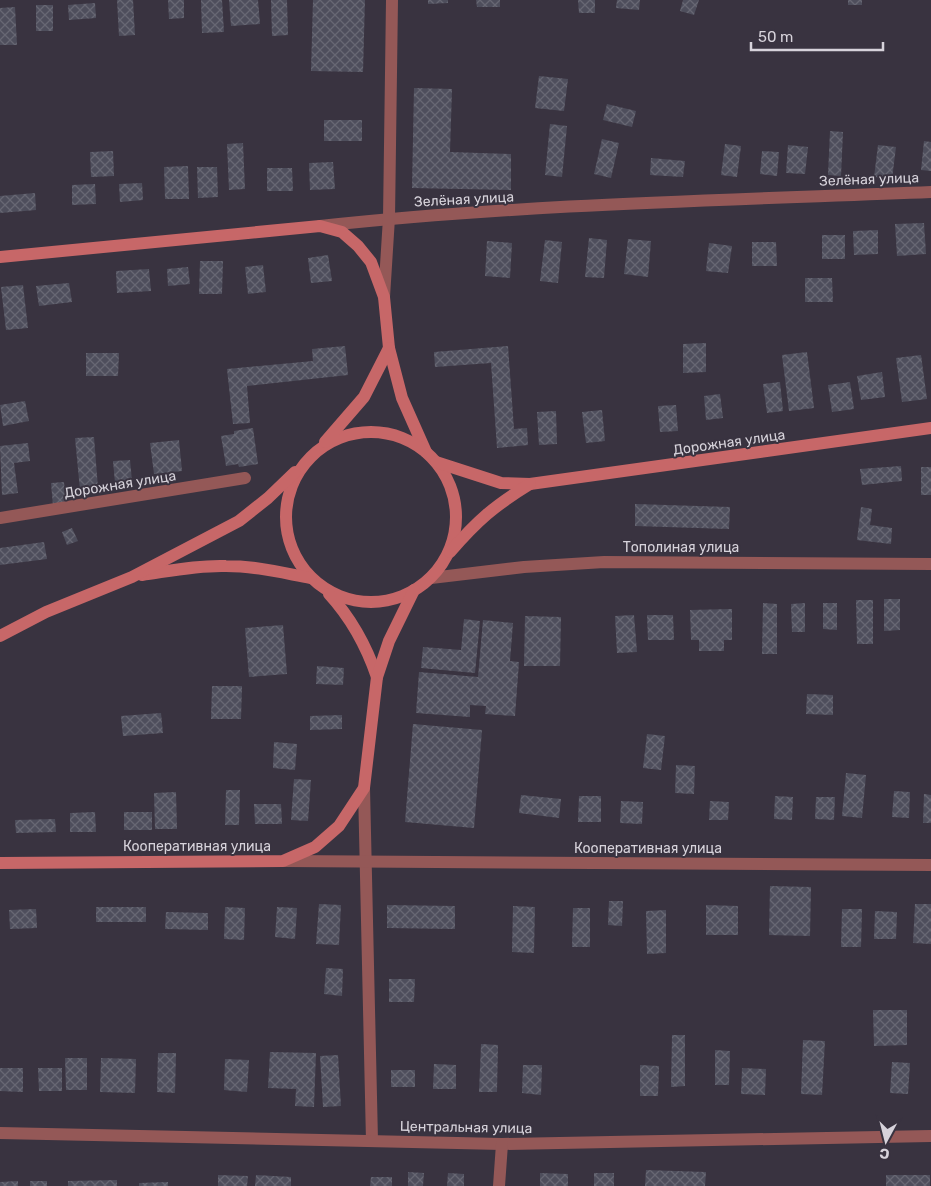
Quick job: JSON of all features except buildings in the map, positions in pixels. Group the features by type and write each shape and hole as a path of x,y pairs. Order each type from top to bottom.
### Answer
{"main road":[{"name":"Зелёная улица","path":"0,257 320,226"},
{"path":"320,226 342,232 358,246 371,262 384,297 389,348 402,398 426,452"},
{"path":"0,636 46,612 132,576 239,520 268,498 318,450 364,397 389,348"},
{"name":"Дорожная улица","path":"530,484 931,428"},
{"path":"318,450 336,439 356,433 375,432 395,435 413,443 426,452 445,475 455,501 456,529 447,556"},
{"path":"436,462 501,483 530,484"},
{"path":"303,465 292,483 286,503 289,543 295,556 311,578 326,590 348,614 361,637 377,677"},
{"path":"326,590 347,599 370,602 393,600 414,590 431,578 474,524 497,504 530,484"},
{"path":"132,576 195,567 225,566 256,568 311,578"},
{"path":"364,788 377,677 389,641 414,590"},
{"name":"Кооперативная улица","path":"0,863 283,860 315,847 340,826 364,788"}],"street":[{"path":"384,297 389,218 392,0"},
{"name":"Зелёная улица","path":"320,226 389,218 931,192"},
{"name":"Дорожная улица","path":"0,518 245,478"},
{"name":"Тополиная улица","path":"431,578 524,567 604,562 931,564"},
{"path":"364,788 372,1141"},
{"name":"Кооперативная улица","path":"283,860 931,865"},
{"name":"Центральная улица","path":"0,1133 502,1144 931,1136"},
{"path":"499,1186 502,1144"}]}
